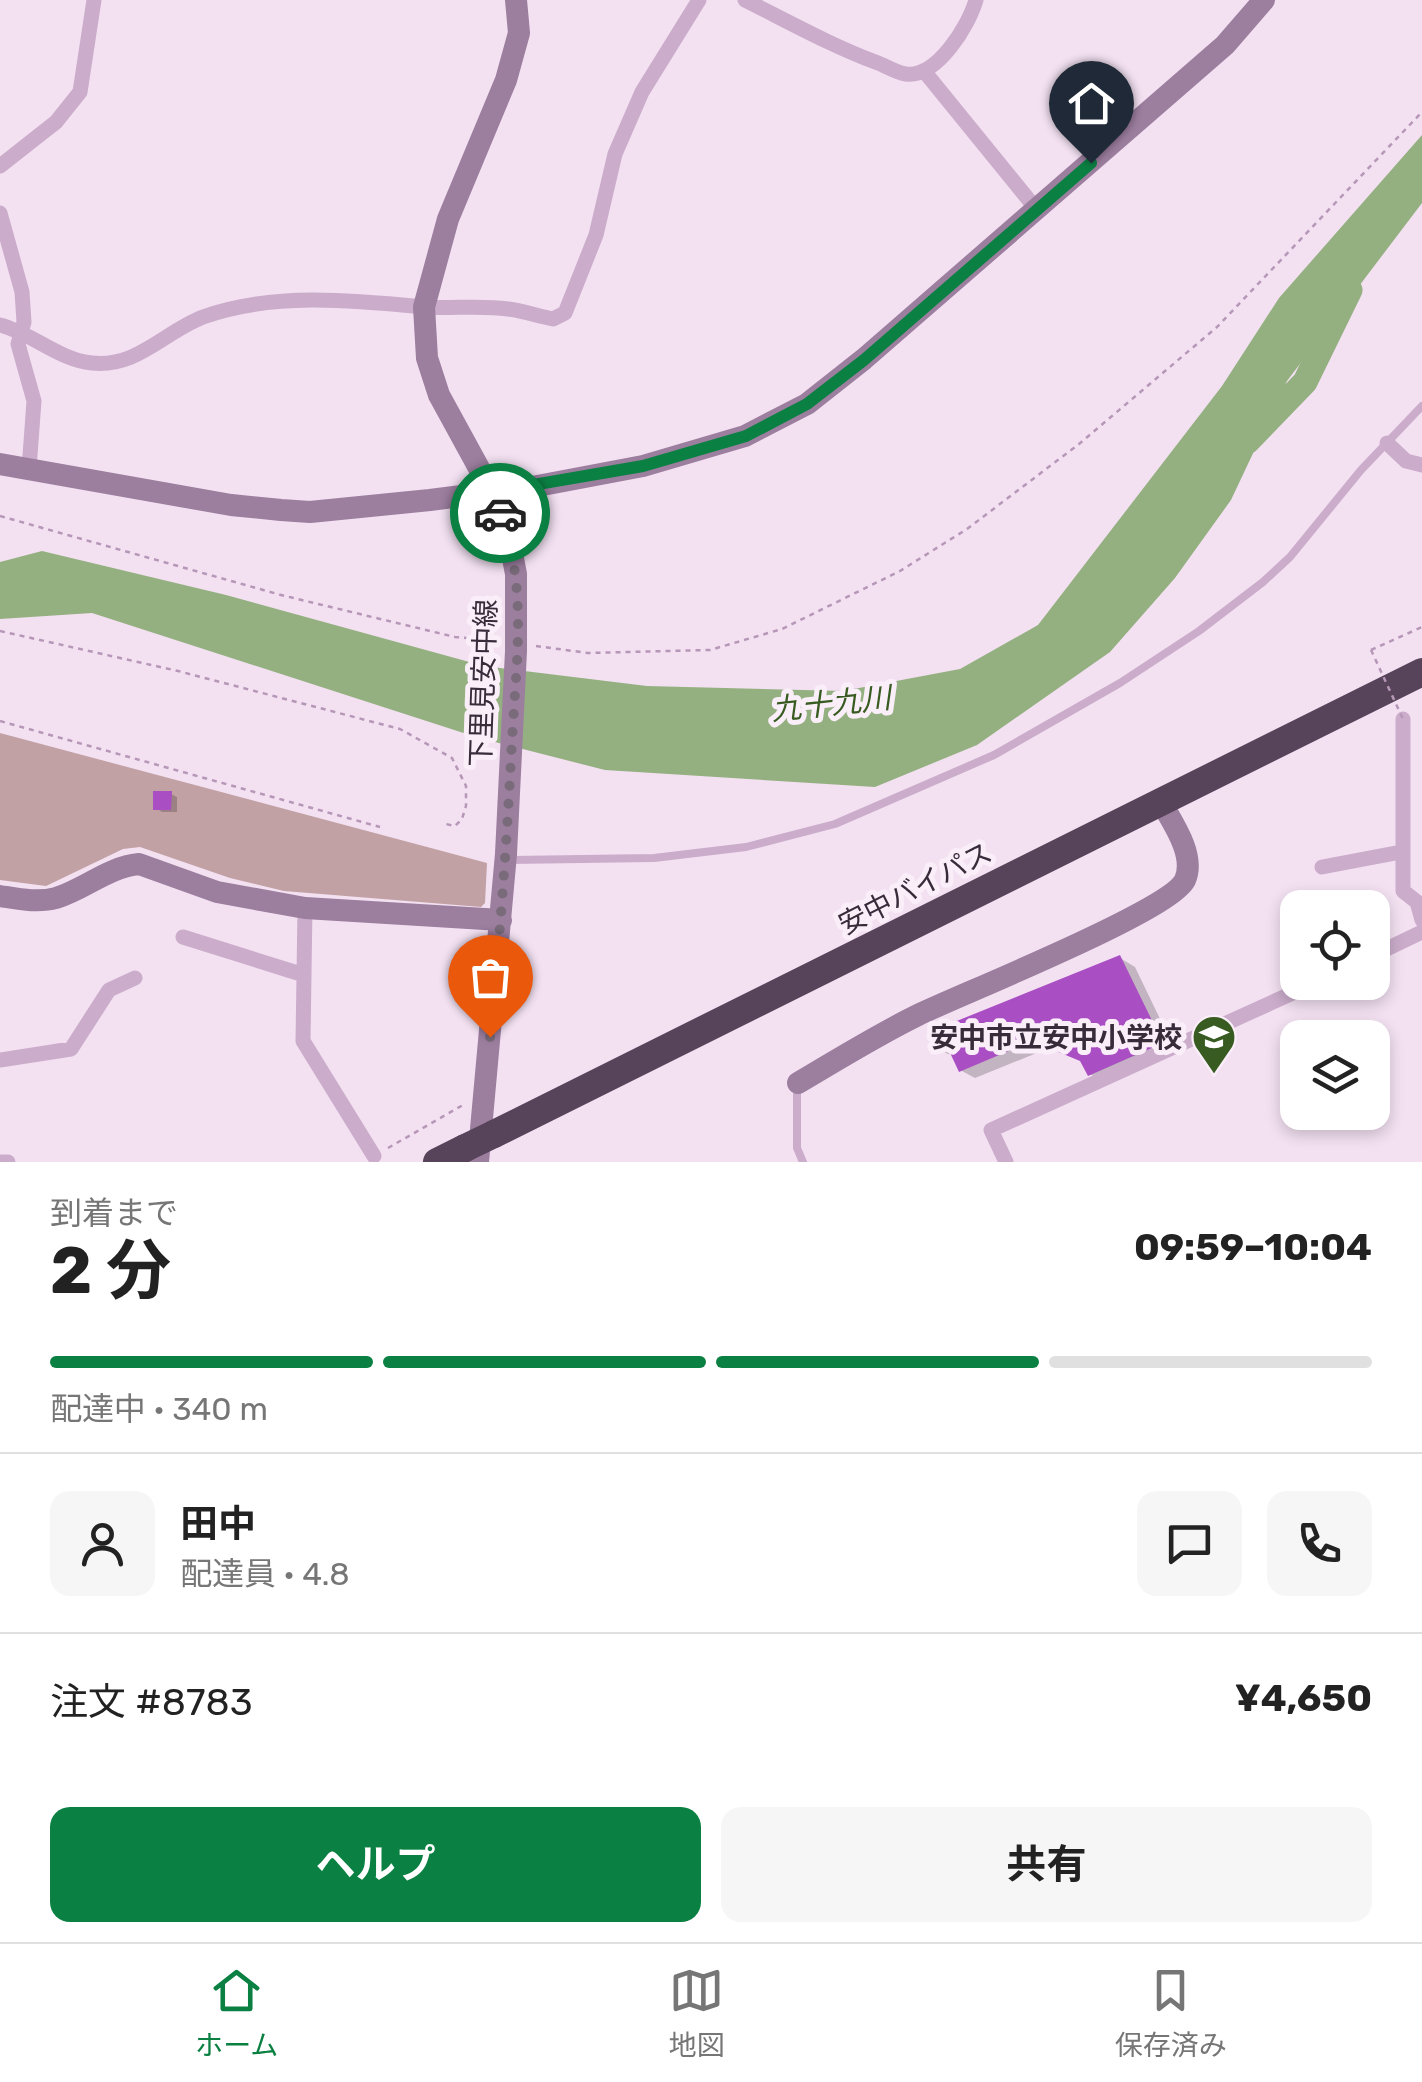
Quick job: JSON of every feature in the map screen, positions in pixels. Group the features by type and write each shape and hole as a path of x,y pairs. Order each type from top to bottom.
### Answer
{"highway":[{"name":"安中バイパス","path":"437,1162 471,1155 494,1134 1422,672"}],"street":[{"path":"0,166 56,122 80,92 94,0"},
{"name":"下里見安中線","path":"471,1155 485,1092 502,920 516,574 508,532 492,492 439,395 427,358 424,307 448,218 506,80 519,32 516,0"},
{"path":"0,325 74,360 92,364 120,362 145,352 201,318 235,309 327,298 424,307 506,308 553,320 565,313 596,235 615,154 635,107 699,0"},
{"path":"745,0 845,51 908,75 924,71 950,49 970,19 976,0"},
{"path":"0,464 232,505 310,512 492,492 643,466 746,436 807,404 864,360 1224,45 1264,0"},
{"path":"924,71 1037,210"},
{"path":"0,213 22,292 18,344 34,401 29,468"},
{"path":"1387,442 1406,461 1422,465"},
{"path":"1403,718 1403,891 1417,902 1422,920"},
{"path":"798,1084 916,1016 1096,934 1174,892 1184,881 1188,867 1178,835 1161,802"},
{"path":"1322,867 1400,852"},
{"path":"0,896 31,901 56,898 125,865 139,864 217,892 306,908 502,920"},
{"path":"306,908 303,1041 374,1156"},
{"path":"1390,947 1422,932"},
{"path":"184,938 304,975"},
{"path":"0,1060 71,1050 109,990 134,978"},
{"path":"1006,1162 991,1130 1280,998"},
{"path":"0,1162 8,1162"}],"lane":[{"path":"505,857 654,858 746,847 836,824 994,755 1120,684 1263,582 1290,557 1361,470 1422,406"},
{"path":"798,1084 796,1133 802,1162"}],"path":[{"path":"0,516 281,595 455,637 588,653 710,650 782,629 900,571 967,528 1079,444 1217,327 1422,112"},
{"path":"1403,718 1371,650 1422,627"},
{"path":"0,631 178,671 400,730 452,758 460,772 466,786 466,806 455,826 446,824"},
{"path":"0,721 380,827"},
{"path":"374,1156 485,1092"}],"shaded area":[{"path":"0,733 487,863 485,903 481,907 284,891 230,878 140,847 123,849 46,886 0,880"}],"water":[{"path":"1422,135 1422,203 1287,381 1231,500 1175,578 1110,652 977,745 875,787 605,770 479,738 92,613 0,619 0,562 42,551 226,595 484,666 647,686 843,691 960,669 1038,625 1222,386 1279,298"}],"building":[{"path":"153,791 172,791 171,810 153,810"},
{"path":"1120,955 1163,1043 1088,1076 1080,1061 1032,1041 959,1072 945,1042 932,1048 927,1033"}],"waterway":[{"name":"九十九川","path":"1248,441 1305,382 1350,290"}],"way so far":[{"path":"490,1037 502,920 517,610 516,574 500,513"}],"place":[{"name":"安中市立安中小学校","path":"1214,1075"}],"route":[{"path":"500,513 492,492 643,466 746,436 807,404 864,360 1091,163"}]}
